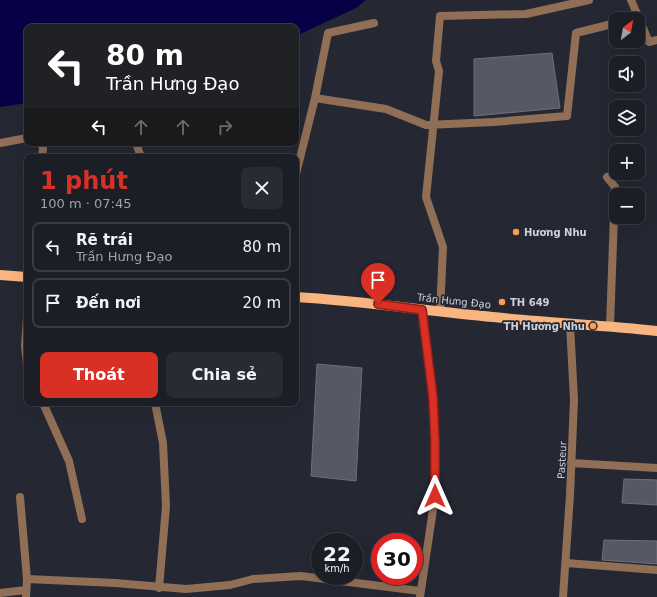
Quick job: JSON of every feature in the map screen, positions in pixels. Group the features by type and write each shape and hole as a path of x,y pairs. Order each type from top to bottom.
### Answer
{"main road":[{"path":"0,275 24,277"},
{"name":"Trần Hưng Đạo","path":"299,297 335,299 440,312 570,324 657,330"}],"street":[{"path":"440,312 443,247 426,198 439,71 436,61 440,16 526,14 589,0"},
{"path":"631,0 634,12"},
{"path":"299,162 315,98 328,33 374,23"},
{"path":"315,98 386,109 426,126 567,116 576,33 609,25"},
{"path":"645,35 649,42 657,40"},
{"path":"0,143 24,139"},
{"path":"607,177 615,187 610,326"},
{"path":"27,579 115,583 159,588 186,589 230,585 253,579 300,576 420,594 433,514 435,488 433,397 422,310"},
{"name":"Pasteur","path":"563,597 566,563 574,384 570,324"},
{"path":"44,406 69,460 82,519"},
{"path":"156,406 163,443 166,506 159,588"},
{"path":"571,463 657,468"},
{"path":"0,593 26,594 27,579 20,497"},
{"path":"566,563 657,570"}],"shaded area":[{"path":"0,0 366,0 356,8 299,35 299,24 24,24 24,103 0,107"}],"building":[{"path":"552,53 560,108 474,116 474,59"},
{"path":"317,364 362,368 356,481 311,476"},
{"path":"624,479 657,480 657,505 622,503"},
{"path":"604,540 657,541 657,564 602,560"}],"place":[{"name":"Hương Nhu","path":"516,232"},
{"name":"TH 649","path":"502,302"},
{"name":"TH Hương Nhu","path":"593,326"}],"route":[{"path":"378,304 422,310 433,397 435,496"}]}
